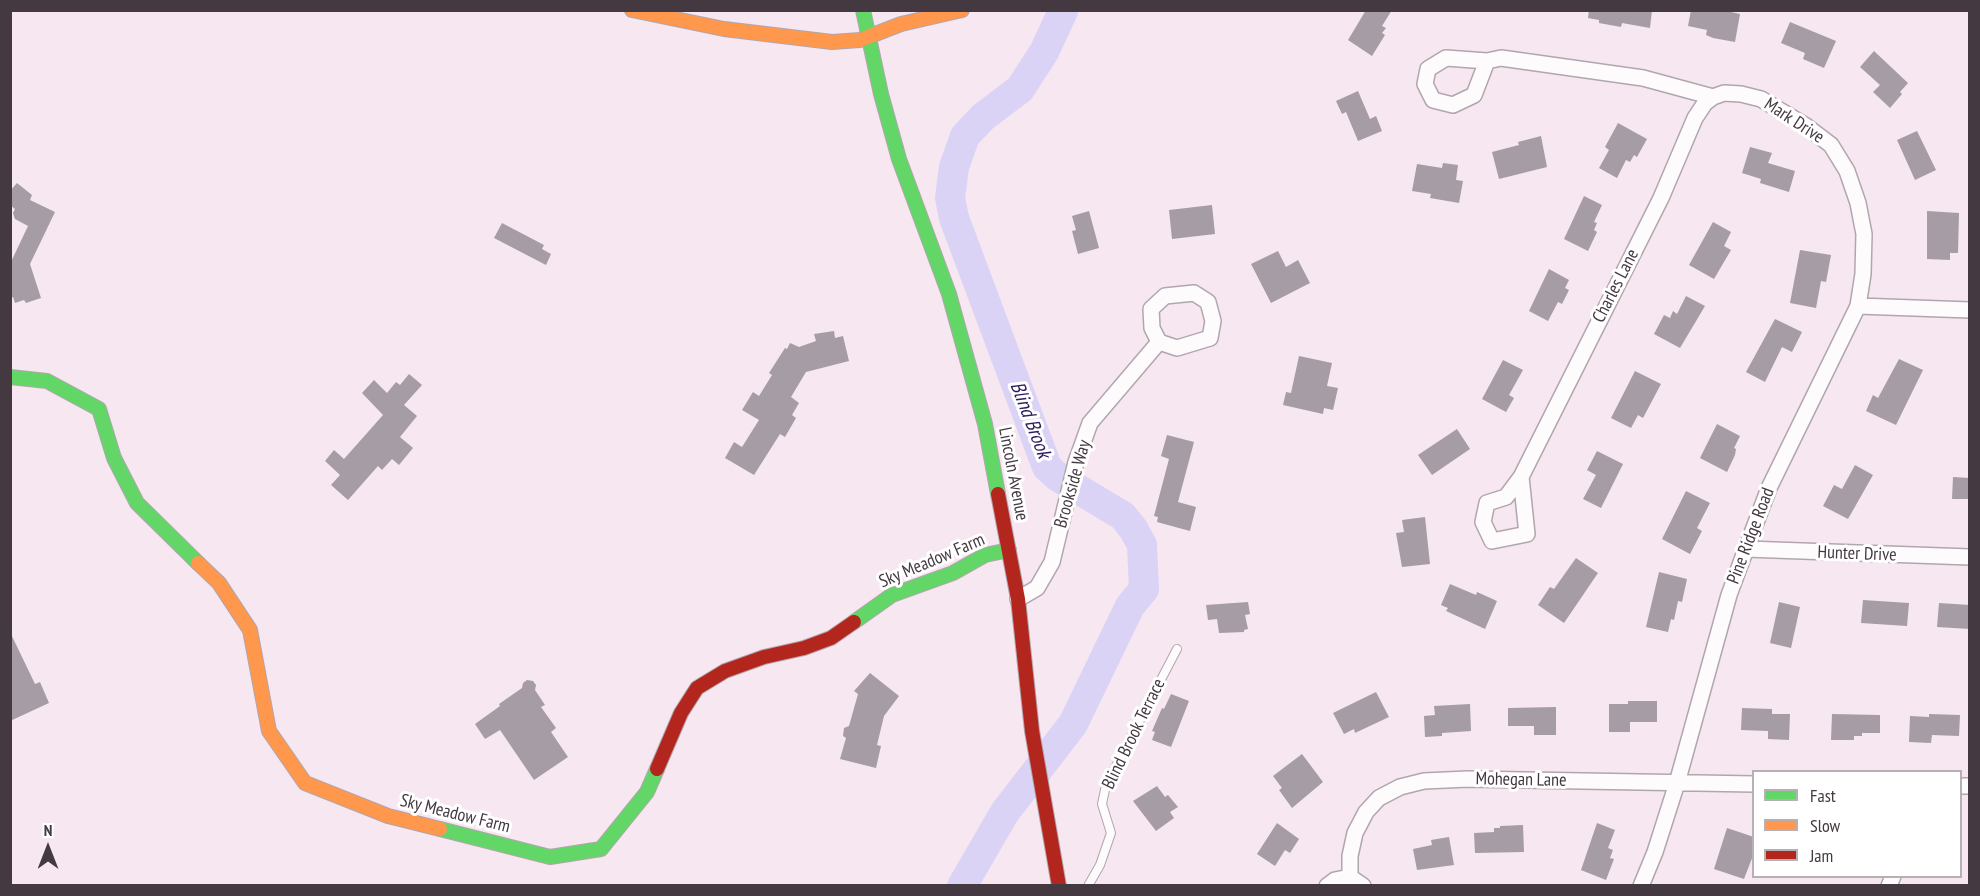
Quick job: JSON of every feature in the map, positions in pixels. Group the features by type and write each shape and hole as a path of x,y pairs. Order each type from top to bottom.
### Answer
{"main road":[{"path":"632,10 724,29 823,42 851,41 901,24 962,10"},
{"name":"Lincoln Avenue","path":"864,10 898,159 949,294 986,424 1018,599 1032,731 1059,885"},
{"name":"Sky Meadow Farm","path":"10,377 47,381 99,409 114,458 137,503 219,583 250,630 269,731 305,783 388,816 550,857 601,849 647,792 681,713 697,688 730,669 831,638 892,596 953,573 985,555 1010,550"}],"street":[{"name":"Mark Drive","path":"1487,61 1501,58 1643,78 1713,97 1724,93 1741,94 1761,99 1806,126 1831,145 1847,171 1858,203 1864,234 1863,274 1858,306"},
{"name":"Charles Lane","path":"1521,477 1662,198 1695,118 1705,103 1713,97"},
{"path":"1194,293 1208,302 1213,321 1210,338 1177,348 1159,342 1152,328 1151,309 1165,296 1194,293"},
{"path":"1858,306 1970,310"},
{"name":"Pine Ridge Road","path":"1641,885 1655,852 1677,783 1729,595 1746,549 1769,488 1858,306"},
{"name":"Brookside Way","path":"1018,599 1037,588 1052,562 1076,462 1090,423 1159,342"},
{"name":"Hunter Drive","path":"1746,549 1970,557"},
{"name":"Mohegan Lane","path":"1327,885 1335,880 1356,881 1350,856 1355,832 1366,812 1379,798 1400,787 1424,781 1468,779 1752,784"}],"lane":[{"name":"Blind Brook Terrace","path":"1088,885 1100,865 1111,833 1102,804 1106,785 1177,649"}],"building":[{"path":"1366,10 1392,10 1382,26 1386,28 1382,33 1385,35 1372,56 1348,40"},
{"path":"1589,10 1652,10 1650,28 1622,23 1621,27 1599,23 1599,20 1588,18"},
{"path":"1691,10 1722,10 1740,14 1735,42 1713,38 1706,35 1707,30 1688,26"},
{"path":"1790,22 1836,41 1824,68 1803,59 1805,53 1781,43"},
{"path":"1874,51 1908,83 1890,108 1873,92 1880,85 1860,67"},
{"path":"1358,91 1370,119 1376,116 1382,131 1358,141 1346,112 1342,114 1336,101"},
{"path":"1618,123 1647,139 1637,157 1634,155 1630,162 1626,160 1617,178 1599,168 1609,150 1605,147"},
{"path":"1917,131 1936,170 1915,180 1897,140"},
{"path":"1541,136 1547,167 1499,179 1492,152"},
{"path":"1750,147 1772,153 1768,163 1795,171 1789,192 1760,183 1761,179 1742,173"},
{"path":"1443,163 1458,165 1456,180 1463,181 1459,203 1430,198 1431,194 1412,191 1417,164 1442,168"},
{"path":"17,183 32,195 30,200 55,212 30,264 41,298 26,303 24,300 15,303 13,297 10,298 10,264 28,226 15,219 13,213 15,209 10,205 10,191"},
{"path":"1584,196 1602,205 1594,222 1597,223 1594,230 1597,232 1588,251 1564,239"},
{"path":"1212,205 1215,234 1172,239 1169,210"},
{"path":"1089,211 1099,248 1078,254 1072,231 1076,230 1072,216"},
{"path":"1927,211 1959,213 1958,253 1950,253 1950,260 1927,259"},
{"path":"1713,222 1731,232 1724,246 1731,250 1714,279 1689,265"},
{"path":"502,223 544,245 542,249 551,254 546,265 494,238"},
{"path":"1800,250 1831,255 1826,282 1821,281 1816,308 1790,303"},
{"path":"1278,251 1286,267 1298,260 1310,283 1271,303 1251,264"},
{"path":"1549,269 1569,280 1565,288 1569,290 1562,304 1558,302 1548,321 1529,311"},
{"path":"1686,296 1705,306 1680,348 1654,334 1664,315 1670,318 1673,311 1677,314"},
{"path":"1775,319 1802,332 1792,352 1782,347 1765,382 1746,372"},
{"path":"834,331 835,338 843,336 849,361 806,372 791,397 799,403 792,415 796,418 785,437 780,434 754,475 725,458 734,442 742,447 759,420 742,410 753,392 759,396 772,375 769,373 785,348 787,349 790,343 799,347 816,341 814,334"},
{"path":"1299,356 1332,363 1327,386 1338,388 1333,410 1324,408 1323,414 1283,405 1286,392 1291,393"},
{"path":"1899,359 1923,370 1896,425 1866,411 1873,395 1878,398"},
{"path":"1503,360 1523,370 1509,395 1514,398 1506,412 1482,399"},
{"path":"1635,371 1661,384 1643,418 1638,415 1631,428 1611,418"},
{"path":"409,374 422,385 404,405 417,416 400,437 413,448 399,465 392,459 382,470 378,466 348,500 331,485 340,475 325,461 334,450 344,459 383,415 362,393 374,380 387,393 396,382 400,385"},
{"path":"1717,424 1740,436 1727,472 1700,458"},
{"path":"1457,429 1470,449 1432,475 1418,455"},
{"path":"1167,435 1194,442 1178,502 1196,507 1190,531 1157,522 1158,517 1154,516 1169,459 1161,456"},
{"path":"1597,451 1623,464 1601,508 1583,499 1596,475 1587,470"},
{"path":"1855,465 1873,475 1848,519 1823,506 1834,485 1842,489"},
{"path":"1953,477 1970,478 1970,499 1952,499"},
{"path":"1686,491 1710,503 1697,528 1702,531 1690,554 1662,539"},
{"path":"1425,517 1430,564 1402,567 1396,533 1404,532 1402,520"},
{"path":"1576,558 1598,573 1564,623 1538,605 1550,587 1554,589"},
{"path":"1659,572 1687,579 1682,602 1678,601 1674,620 1671,619 1668,632 1646,627"},
{"path":"1450,584 1497,601 1485,629 1446,611 1448,608 1441,605"},
{"path":"1863,600 1909,603 1907,626 1861,623"},
{"path":"1248,602 1250,614 1245,615 1248,629 1244,632 1219,633 1217,619 1208,620 1206,605"},
{"path":"1779,602 1800,607 1791,648 1770,643"},
{"path":"1939,603 1970,605 1970,629 1937,627"},
{"path":"10,632 35,684 40,682 49,703 10,721"},
{"path":"870,673 899,696 884,716 877,745 881,746 876,768 840,759 846,738 843,736 844,728 849,726 858,694 854,691"},
{"path":"527,680 533,681 536,685 535,690 545,705 541,707 556,728 551,732 568,757 534,780 500,730 485,739 475,724 522,688 523,683"},
{"path":"1376,692 1389,717 1355,733 1354,729 1344,734 1333,713"},
{"path":"1171,694 1189,701 1171,747 1152,740 1155,732 1152,731"},
{"path":"1628,701 1657,701 1657,722 1630,722 1630,732 1609,732 1609,704 1628,704"},
{"path":"1470,704 1471,731 1425,737 1424,716 1435,715 1434,706"},
{"path":"1556,707 1556,735 1534,735 1534,726 1508,726 1508,708"},
{"path":"1742,708 1772,709 1772,714 1790,714 1789,740 1768,739 1768,731 1741,730"},
{"path":"1832,714 1880,715 1880,733 1862,733 1862,736 1854,736 1854,740 1831,740"},
{"path":"1929,714 1960,715 1959,736 1932,735 1931,743 1909,742 1910,716 1929,717"},
{"path":"1302,754 1323,782 1292,808 1279,790 1282,788 1273,776"},
{"path":"1157,786 1165,797 1168,795 1178,807 1170,812 1174,818 1156,831 1133,801"},
{"path":"1277,823 1299,839 1290,853 1285,850 1275,866 1257,854"},
{"path":"1597,823 1615,830 1608,848 1613,850 1610,858 1614,859 1606,880 1581,870"},
{"path":"1523,825 1524,852 1475,853 1474,833 1494,832 1494,828 1500,828 1500,826"},
{"path":"1727,828 1752,836 1752,858 1744,879 1714,869"},
{"path":"1449,837 1454,865 1417,870 1413,849 1432,845 1431,840"}],"waterway":[{"name":"Blind Brook","path":"962,886 1005,812 1073,724 1130,606 1144,589 1142,545 1123,516 1058,477 1047,467 954,218 950,198 954,167 965,136 983,117 1020,89 1044,52 1063,11"}],"traffic: fast":[{"path":"863,10 881,94 899,159 949,294 985,424 998,494"},
{"path":"10,377 47,381 99,409 114,458 137,503 198,563"},
{"path":"854,622 892,595 953,573 985,555 1009,550"},
{"path":"440,829 550,857 601,849 647,792 657,769"}],"traffic: slow":[{"path":"632,10 724,29 832,42 860,40 901,24 962,10"},
{"path":"198,563 219,583 250,630 269,731 305,783 388,816 440,829"}],"traffic: jam":[{"path":"998,494 1018,599 1032,731 1059,886"},
{"path":"657,769 681,713 697,688 725,671 831,638 854,622"}]}
